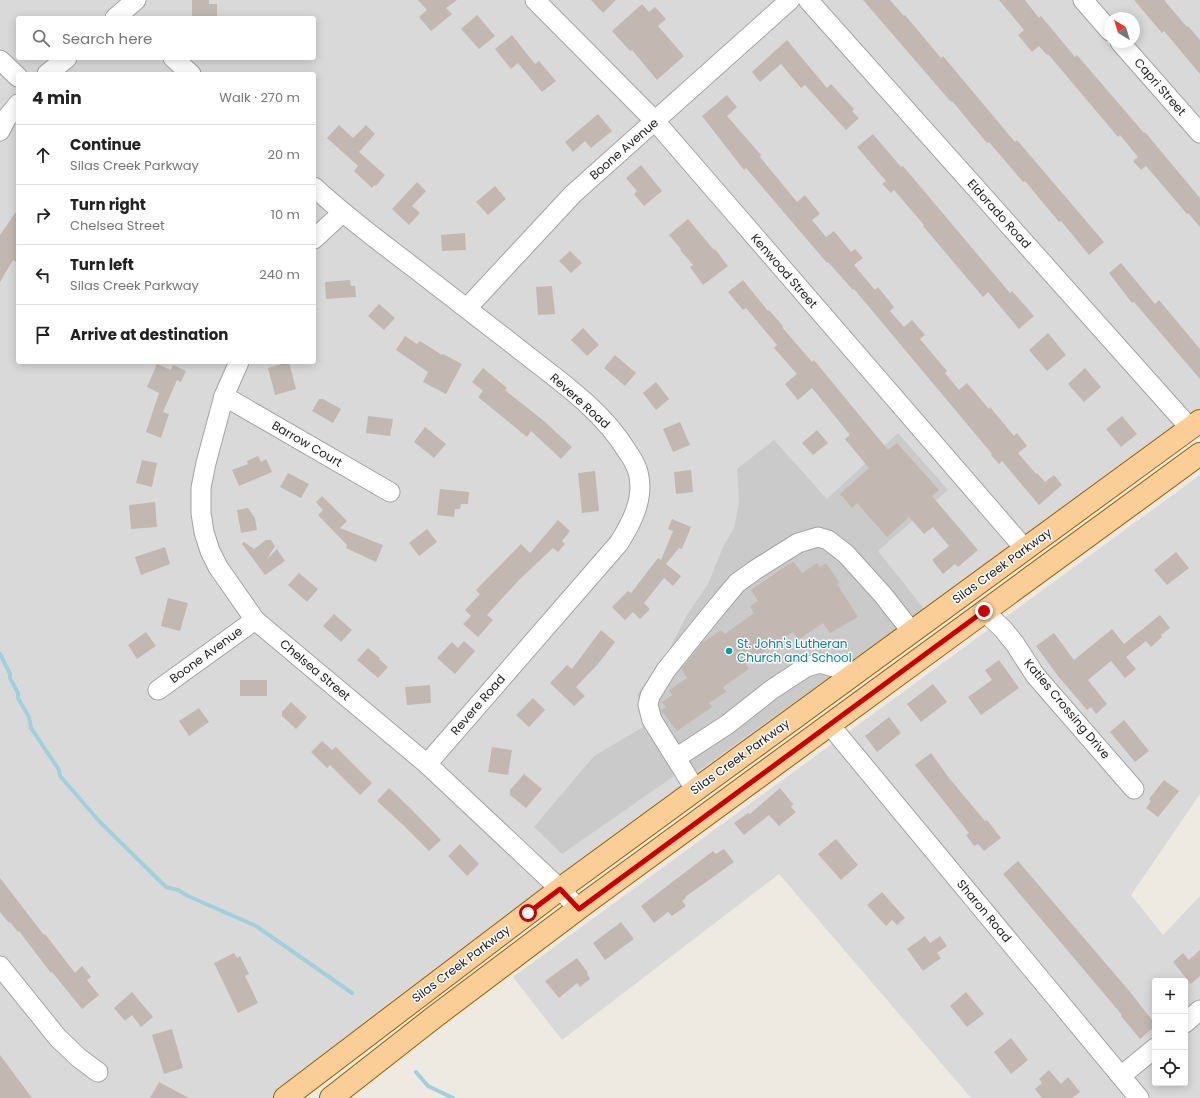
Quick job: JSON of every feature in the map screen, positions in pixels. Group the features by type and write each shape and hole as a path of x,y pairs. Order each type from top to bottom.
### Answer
{"main road":[{"name":"Silas Creek Parkway","path":"285,1098 560,889 695,789 854,675 1195,425"},
{"path":"332,1098 433,1018 579,909 829,724 1200,454"}],"street":[{"name":"Kenwood Street","path":"535,0 655,121 1025,549"},
{"name":"Boone Avenue","path":"467,308 573,194 790,0"},
{"name":"Eldorado Road","path":"808,0 1195,425"},
{"path":"1083,0 1104,24"},
{"name":"Capri Street","path":"1125,48 1200,133"},
{"path":"0,60 16,75"},
{"path":"50,72 64,60"},
{"path":"175,60 189,72"},
{"path":"0,131 6,119 16,106"},
{"name":"Revere Road","path":"316,189 342,213 467,308 574,393 603,418 619,438 633,460 638,472 640,496 629,527 618,543 427,764"},
{"path":"316,237 342,213"},
{"name":"Chelsea Street","path":"238,364 224,396 206,463 202,488 201,513 204,532 210,551 218,568 255,620 427,764 560,889 579,909"},
{"name":"Barrow Court","path":"224,396 390,492"},
{"path":"695,789 652,720 648,705 650,696 666,670 712,613 738,583 755,570 798,543 818,537 828,540 846,554 883,595 912,632"},
{"name":"Katies Crossing Drive","path":"984,611 1003,629 1015,644 1035,675 1134,789"},
{"name":"Boone Avenue","path":"158,690 255,620"},
{"path":"676,758 728,724 771,690 806,667 820,663 854,675"},
{"name":"Sharon Road","path":"829,724 1139,1098"},
{"path":"0,966 58,1038 79,1058 98,1072"},
{"path":"1188,1020 1200,1010"},
{"path":"1121,1076 1153,1050"}],"shaded area":[{"path":"0,0 1200,0 1200,421 286,1098 0,1098"},
{"path":"898,433 948,490 878,551 924,609 683,782 677,774 562,854 534,827 594,756 650,723 637,695 668,652 687,615 708,584 723,547 734,528 739,502 737,469 774,440 827,499"},
{"path":"1200,475 1200,794 1131,895 1163,935 1200,896 1200,1098 971,1098 779,874 562,1040 513,977"}],"building":[{"path":"192,0 209,0 209,4 217,4 217,16 192,16"},
{"path":"418,0 457,0 446,8 452,14 431,31 419,17 427,10"},
{"path":"591,0 616,0 603,13"},
{"path":"863,0 890,0 904,16 905,15 941,58 943,56 1015,142 1017,140 1104,242 1089,255 1025,181 1023,182 989,142 987,143"},
{"path":"999,0 1025,0 1039,18 1041,16 1075,57 1077,55 1144,133 1145,132 1200,198 1200,227 1146,166 1141,170 1133,161 1138,157 1120,135 1118,137 1048,54 1047,55 1039,46 1032,52 1018,35 1024,30"},
{"path":"1134,0 1164,0 1187,27 1188,26 1200,40 1200,74 1164,31 1162,33"},
{"path":"642,4 649,12 655,7 666,19 658,26 684,56 657,80 632,50 630,51 612,31"},
{"path":"477,15 495,36 479,49 461,29"},
{"path":"512,35 535,64 539,61 556,81 542,92 518,63 511,69 495,49"},
{"path":"787,40 827,88 831,84 854,109 852,111 859,118 846,130 805,85 801,88 781,64 760,82 752,72"},
{"path":"727,95 737,107 727,116 761,155 760,157 797,202 805,195 820,214 812,220 826,237 834,231 851,252 855,249 863,258 854,265 875,290 878,287 894,307 890,311 904,327 912,320 925,335 920,339 947,371 945,373 959,390 967,383 989,409 990,407 1014,436 1017,433 1027,446 1018,453 1036,474 1037,473 1045,482 1054,475 1062,485 1039,505 1002,461 999,464 991,455 992,454 854,289 853,290 828,262 827,263 746,168 744,170 702,116"},
{"path":"598,114 612,131 591,148 585,141 573,152 565,142"},
{"path":"339,125 353,138 366,125 375,134 359,152 385,175 376,186 374,185 372,188 354,171 358,166 327,138"},
{"path":"873,134 901,167 903,166 1010,293 1012,291 1034,316 1019,329 988,292 983,297 894,190 891,193 882,184 886,181 857,147"},
{"path":"641,165 662,191 644,206 634,194 637,191 626,178"},
{"path":"417,182 426,191 412,206 420,213 409,225 392,209"},
{"path":"495,186 506,199 488,215 476,202"},
{"path":"16,212 16,262 13,260 0,282 0,235"},
{"path":"688,219 728,266 703,285 690,267 693,265 669,235"},
{"path":"465,233 466,250 442,251 441,235"},
{"path":"570,251 582,263 571,273 559,261"},
{"path":"1121,263 1155,304 1159,300 1200,349 1200,379 1134,302 1132,303 1109,273"},
{"path":"350,280 351,286 355,286 356,297 326,299 325,282"},
{"path":"743,280 812,362 814,360 888,450 897,443 939,490 932,496 978,550 958,567 955,564 943,574 932,560 949,546 933,527 924,534 909,517 887,537 857,503 852,508 840,494 869,468 845,439 850,435 812,388 798,400 785,384 797,374 774,348 777,345 746,308 743,310 728,292"},
{"path":"552,286 555,314 538,315 536,287"},
{"path":"379,304 395,318 384,330 368,316"},
{"path":"583,328 599,345 587,356 571,340"},
{"path":"1048,333 1066,355 1047,371 1029,350"},
{"path":"405,336 417,344 420,341 442,355 443,354 462,364 446,394 423,382 428,372 396,350"},
{"path":"615,355 636,373 625,386 604,368"},
{"path":"157,364 171,370 173,365 186,371 181,382 177,380 163,412 169,414 161,438 146,432 159,393 147,387"},
{"path":"282,364 290,364 296,389 275,395 268,368"},
{"path":"483,368 507,388 505,390 544,421 572,447 561,459 531,431 527,437 478,397 483,391 472,382"},
{"path":"1085,368 1101,387 1084,402 1068,384"},
{"path":"656,382 669,399 656,410 643,393"},
{"path":"319,399 323,399 341,409 333,423 312,411"},
{"path":"368,416 393,419 390,436 366,433"},
{"path":"1122,416 1137,434 1121,447 1106,429"},
{"path":"680,422 690,445 673,452 663,429"},
{"path":"425,427 446,444 434,458 414,442"},
{"path":"817,430 828,443 813,455 802,443"},
{"path":"258,456 261,462 266,459 272,472 239,486 232,470 248,464 247,461"},
{"path":"142,460 157,463 152,487 136,483"},
{"path":"691,470 693,492 676,494 674,472"},
{"path":"595,471 599,511 582,513 578,473"},
{"path":"288,473 309,484 301,498 280,487"},
{"path":"440,489 469,492 468,504 461,504 460,509 455,509 454,517 437,515"},
{"path":"322,496 347,521 340,528 383,545 376,562 346,548 347,545 318,515 323,510 316,502"},
{"path":"155,502 157,527 131,529 129,505"},
{"path":"248,508 255,518 257,530 241,533 237,510"},
{"path":"672,519 691,527 682,549 679,548 666,564 681,576 673,586 664,578 644,603 650,609 640,619 633,612 625,620 612,607 628,591 631,593 658,558 661,560 673,531 668,529"},
{"path":"558,520 570,531 562,541 565,544 558,552 553,548 519,580 487,615 493,620 478,637 463,624 471,616 465,610 480,594 476,590 521,544 530,553"},
{"path":"427,529 437,542 419,556 409,543"},
{"path":"266,540 271,540 275,546 267,559 277,549 285,561 265,575 242,544 244,542 254,549"},
{"path":"165,547 170,564 141,575 135,557"},
{"path":"1176,552 1189,568 1167,585 1154,570"},
{"name":"St. John's Lutheran Church and School","path":"793,561 802,573 817,563 820,567 826,563 839,582 837,584 858,617 830,633 823,623 798,640 793,632 746,664 749,669 723,687 726,692 709,703 712,707 677,731 661,710 666,707 662,702 672,695 669,690 687,678 681,669 702,643 721,630 725,634 754,613 750,606 758,601 751,590"},
{"path":"299,573 318,589 307,602 288,585"},
{"path":"168,598 188,603 180,631 161,626"},
{"path":"334,614 352,630 341,642 323,626"},
{"path":"1160,615 1170,628 1161,635 1162,637 1151,647 1146,641 1126,657 1136,669 1125,678 1111,661 1088,680 1107,704 1096,714 1091,707 1087,710 1058,676 1036,646 1054,633 1074,660 1112,629 1124,644"},
{"path":"601,630 615,642 598,664 576,687 585,696 574,706 550,683 567,665 572,669"},
{"path":"146,632 156,646 137,659 128,645"},
{"path":"464,641 475,651 455,674 437,658 452,642 458,648"},
{"path":"368,648 388,667 378,678 357,660"},
{"path":"999,660 1019,688 981,715 968,697 992,680 985,670"},
{"path":"240,680 267,680 267,696 240,696"},
{"path":"933,684 947,702 921,722 907,704"},
{"path":"430,685 431,703 407,705 405,687"},
{"path":"533,698 545,710 529,727 516,715"},
{"path":"291,702 307,717 296,729 282,716 282,712"},
{"path":"199,708 209,722 189,736 179,721"},
{"path":"889,717 901,733 877,752 865,736"},
{"path":"1124,720 1149,751 1135,762 1110,732"},
{"path":"322,741 332,750 336,747 372,783 360,795 330,765 327,768 311,752"},
{"path":"492,747 512,750 508,775 488,772"},
{"path":"931,753 949,778 985,821 987,820 1001,838 984,851 978,844 974,846 966,835 969,833 915,765"},
{"path":"524,774 542,789 526,808 510,795 510,790"},
{"path":"1164,780 1179,791 1158,817 1146,808 1151,801 1149,799"},
{"path":"389,788 441,840 429,851 377,801"},
{"path":"780,788 793,804 791,807 796,812 779,826 769,815 744,835 734,823 748,813 750,814"},
{"path":"836,839 858,865 841,880 818,854"},
{"path":"460,844 479,864 467,876 448,856"},
{"path":"724,849 734,862 685,897 686,898 682,901 686,906 672,916 668,912 654,923 641,906 713,851 716,854"},
{"path":"1018,861 1131,993 1152,1020 1152,1029 1140,1039 1121,1016 1122,1015 1003,874"},
{"path":"0,878 75,973 82,966 91,977 87,980 99,995 82,1009 52,972 51,973 19,931 18,932 0,912"},
{"path":"882,892 905,918 897,925 892,920 886,926 867,905"},
{"path":"621,922 634,939 605,960 593,943"},
{"path":"925,936 930,943 940,936 947,946 937,953 941,958 923,971 907,949"},
{"path":"1200,950 1200,976 1191,984 1188,978 1186,978 1173,962 1183,953 1189,960"},
{"path":"234,953 237,958 240,956 249,974 245,976 258,1003 238,1013 214,963"},
{"path":"577,958 588,973 587,974 590,979 580,987 577,983 559,998 545,981"},
{"path":"132,992 153,1017 141,1027 132,1015 125,1021 114,1008"},
{"path":"966,992 984,1014 967,1027 950,1006"},
{"path":"172,1029 183,1068 164,1074 152,1035"},
{"path":"1011,1038 1028,1060 1011,1074 994,1052"},
{"path":"0,1055 32,1098 0,1098"},
{"path":"1049,1070 1061,1084 1068,1077 1080,1092 1072,1098 1042,1098 1035,1089 1042,1083 1039,1079"},
{"path":"159,1082 189,1098 150,1098"}],"waterway":[{"path":"0,654 18,693 18,698 29,717 31,728 59,770 60,776 100,822 166,887 178,890 188,896 256,926 352,993"},
{"path":"416,1072 428,1086 453,1098"}],"place":[{"name":"St. John's Lutheran Church and School","path":"729,651"}],"route":[{"path":"528,913 560,889 579,909 984,611"}]}
